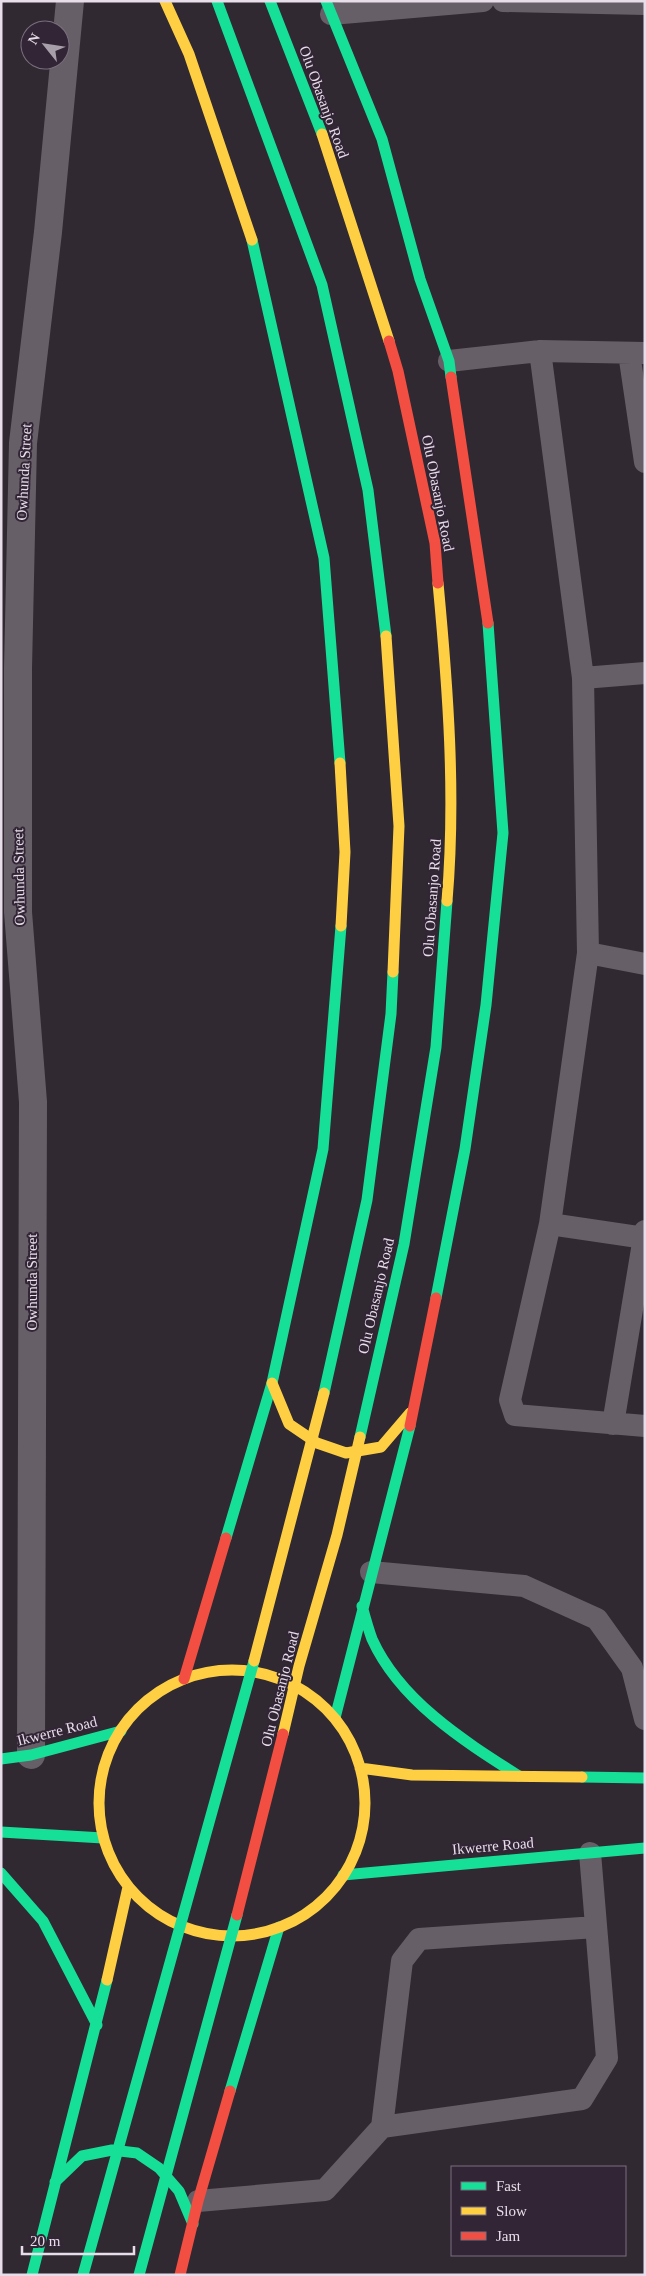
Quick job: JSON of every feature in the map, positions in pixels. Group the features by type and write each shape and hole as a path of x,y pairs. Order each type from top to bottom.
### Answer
{"main road":[{"path":"165,1 189,54 256,251 324,558 340,744 345,852 339,958 322,1149 272,1383 184,1679"},
{"name":"Olu Obasanjo Road","path":"83,2275 264,1626 322,1397 367,1200 391,1014 399,826 389,656 366,480 322,285 218,1"},
{"name":"Olu Obasanjo Road","path":"139,2275 267,1803 300,1666 337,1535 404,1244 436,1047 452,843 448,694 435,543 398,371 328,150 270,1"},
{"path":"329,8 382,139 420,279 449,361 488,618 503,833 486,1005 465,1149 414,1409 362,1606 335,1718"},
{"path":"272,1383 289,1424 317,1442 346,1454 381,1447 414,1409"},
{"path":"362,1606 375,1645 408,1692 479,1751 519,1776"},
{"path":"239,1670 267,1673 292,1684 316,1699 335,1718 350,1742 360,1768 365,1795 363,1823 356,1850 343,1875 304,1914 279,1927 253,1934 224,1936 197,1932 172,1922 148,1906 128,1887 114,1864 103,1838 99,1810 101,1782 108,1756 121,1730 138,1709 159,1691 184,1679 211,1671 239,1670"},
{"name":"Ikwerre Road","path":"1,1759 31,1755 121,1730"},
{"path":"360,1768 412,1775 645,1778"},
{"path":"1,1832 103,1838"},
{"name":"Ikwerre Road","path":"343,1875 645,1848"},
{"path":"2,1880 44,1921 97,2025"},
{"path":"32,2275 97,2025 128,1887"},
{"path":"180,2275 198,2201 279,1927"},
{"path":"55,2182 82,2156 112,2150 137,2153 159,2168 179,2191 193,2224"}],"street":[{"name":"Owhunda Street","path":"31,1755 33,1102 18,912 10,881 24,443 48,232 70,1"}],"lane":[{"path":"329,8 483,1"},
{"path":"503,1 645,4"},
{"path":"449,361 540,351 637,353 645,462"},
{"path":"540,351 583,678 588,953 550,1224 510,1400 515,1415 645,1426"},
{"path":"583,678 645,673"},
{"path":"588,953 645,964"},
{"path":"550,1224 644,1236 613,1424"},
{"path":"371,1572 524,1586 597,1619 632,1668 645,1719"},
{"path":"382,2127 582,2099 608,2058 590,1853"},
{"path":"198,2201 325,2190 382,2127 402,1962 419,1939 596,1927"}],"traffic: fast":[{"path":"217,1 322,285 368,490 386,636"},
{"path":"270,1 322,134"},
{"path":"326,1 382,139 420,279 449,361 451,377"},
{"path":"252,240 324,558 340,763"},
{"path":"436,1298 465,1149 486,1005 503,833 488,623"},
{"path":"360,1437 404,1244 436,1047 447,901"},
{"path":"226,1538 272,1383 323,1149 341,926"},
{"path":"324,1393 367,1200 391,1014 393,972"},
{"path":"335,1718 410,1426"},
{"path":"362,1606 372,1639 384,1661 399,1682 435,1718 477,1749 519,1776"},
{"path":"83,2275 254,1661"},
{"path":"1,1759 31,1755 121,1731"},
{"path":"582,1777 645,1778"},
{"path":"1,1832 103,1838"},
{"path":"343,1875 645,1848"},
{"path":"1,1873 43,1921 97,2025"},
{"path":"139,2275 237,1915"},
{"path":"230,2091 279,1927"},
{"path":"32,2275 107,1980"},
{"path":"55,2182 82,2156 112,2150 137,2153 159,2168 179,2191 193,2224"}],"traffic: slow":[{"path":"165,1 189,54 252,240"},
{"path":"322,134 389,341"},
{"path":"438,583 450,742 451,822 447,901"},
{"path":"386,636 399,826 393,972"},
{"path":"340,763 345,852 341,926"},
{"path":"272,1383 289,1424 317,1443 346,1453 381,1447 410,1413"},
{"path":"254,1661 324,1393"},
{"path":"283,1734 299,1666 337,1535 360,1437"},
{"path":"232,1670 258,1673 283,1680 306,1693 326,1709 342,1729 355,1752 362,1777 365,1803 362,1829 355,1854 342,1877 326,1897 306,1913 283,1926 258,1933 232,1936 206,1933 181,1926 158,1913 138,1897 122,1877 109,1854 102,1829 99,1803 102,1777 109,1752 122,1729 138,1709 158,1693 181,1680 206,1673 232,1670"},
{"path":"360,1768 412,1775 582,1777"},
{"path":"107,1980 128,1887"}],"traffic: jam":[{"path":"389,341 398,371 435,543 438,583"},
{"path":"451,377 488,623"},
{"path":"410,1426 436,1298"},
{"path":"184,1679 226,1538"},
{"path":"237,1915 283,1734"},
{"path":"180,2275 198,2201 230,2091"}]}
